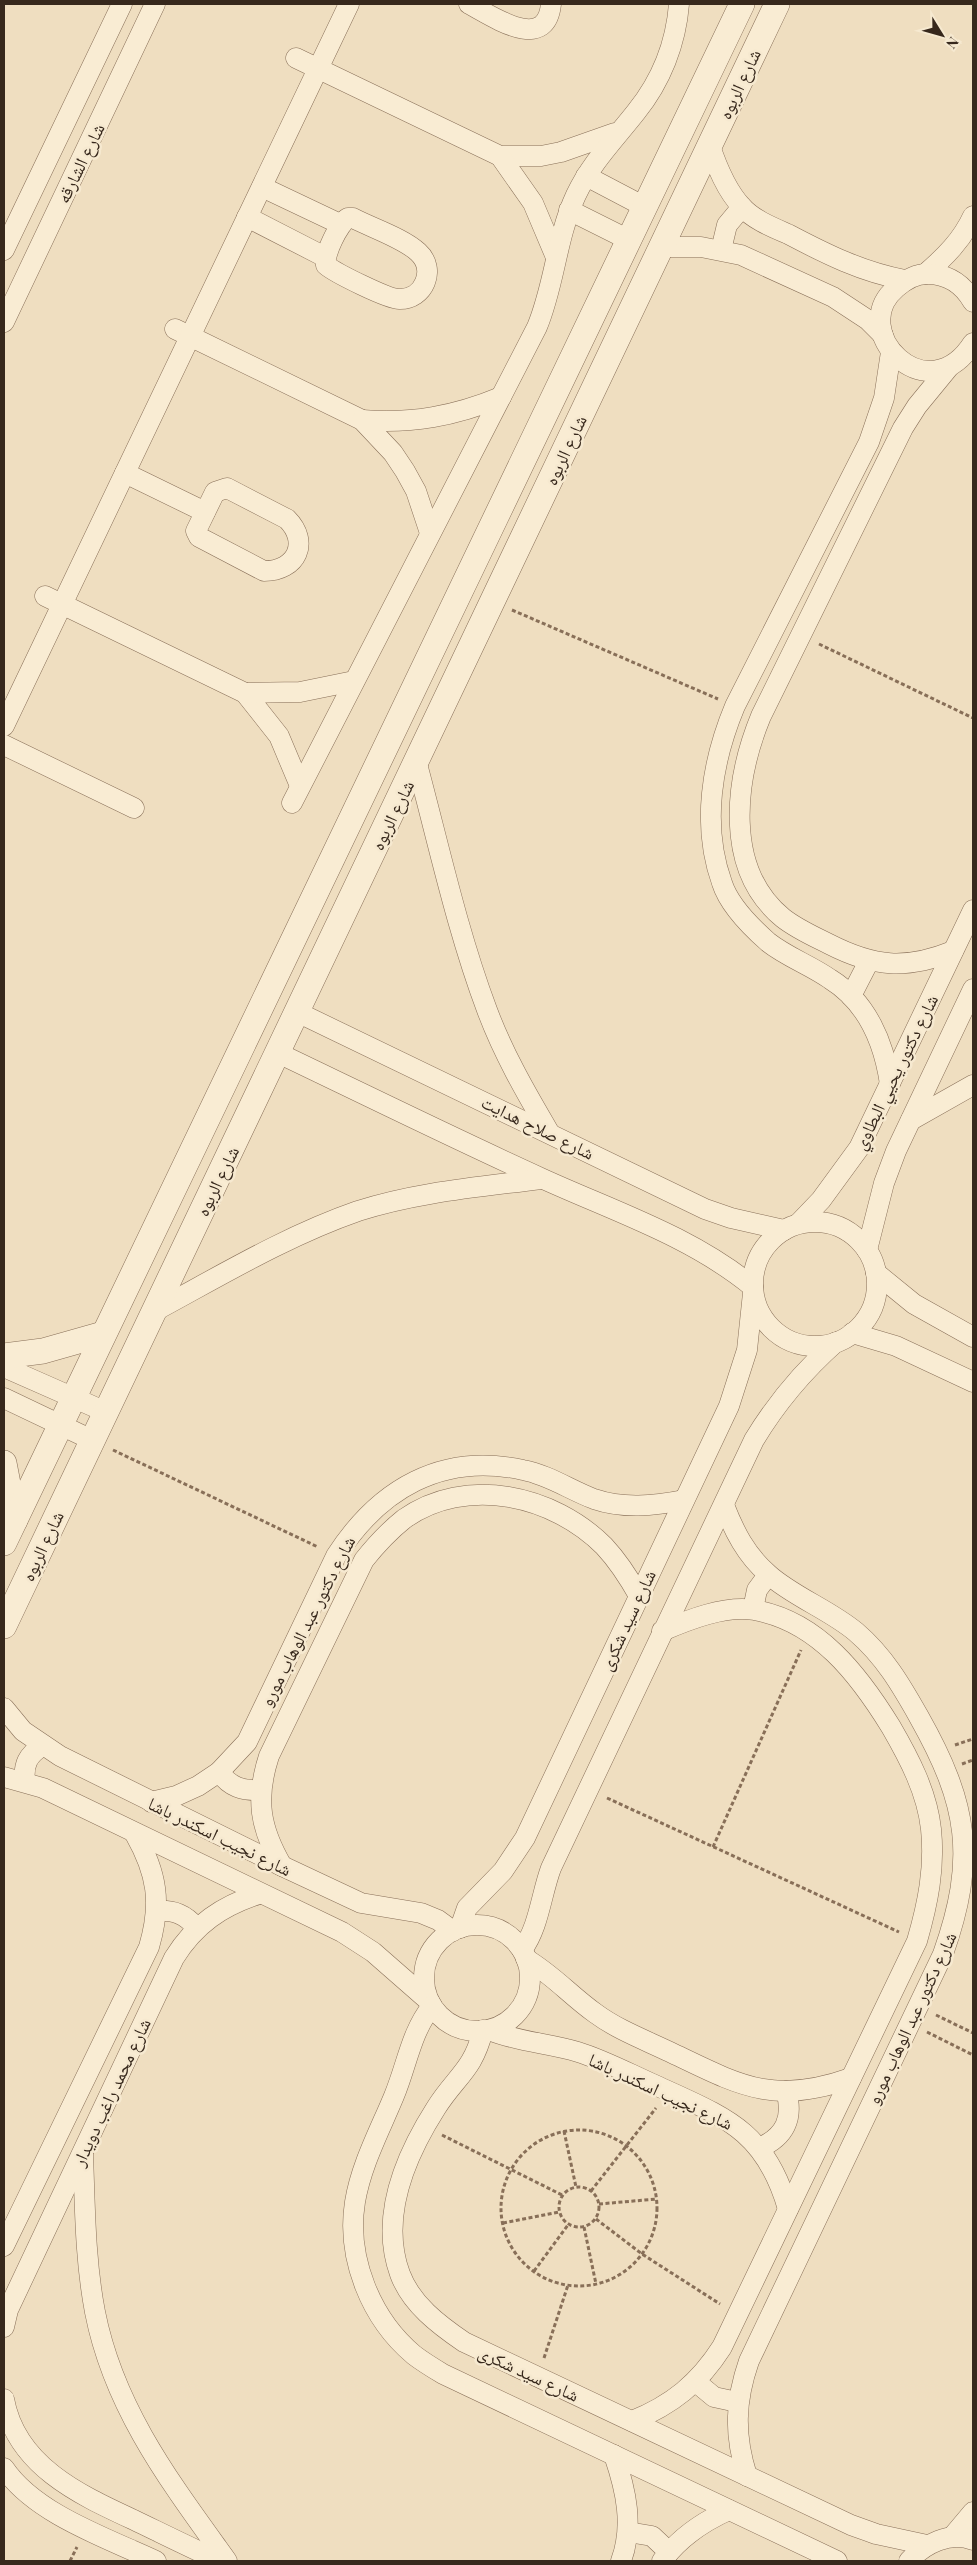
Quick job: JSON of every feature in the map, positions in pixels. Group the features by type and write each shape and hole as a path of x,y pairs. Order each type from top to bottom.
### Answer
{"street":[{"name":"شارع الشارقه","path":"4,250 122,4"},
{"name":"شارع الشارقه","path":"4,322 155,4"},
{"path":"4,726 53,600 125,473 182,333 247,217 349,4"},
{"path":"469,4 513,27 529,30 545,21 551,4"},
{"path":"53,600 245,693 279,736 296,794 501,397 546,304 555,255 569,210 586,176 618,131 636,112 663,69 674,37 679,4"},
{"name":"شارع الربوه","path":"4,1543 742,4"},
{"name":"شارع الربوه","path":"4,1626 777,4"},
{"path":"296,58 500,156 534,156 561,152 600,140 618,131"},
{"path":"69,114 96,128"},
{"path":"710,146 718,168 742,207 758,219 844,264 905,280"},
{"path":"500,156 533,202 555,255"},
{"path":"586,176 645,207"},
{"path":"262,186 340,224"},
{"path":"722,250 727,225 742,207"},
{"path":"569,210 629,240"},
{"path":"925,274 942,260 957,243 973,216"},
{"path":"247,217 326,257"},
{"path":"348,218 353,218 412,248 419,253 427,267 425,284 420,290 406,299 390,297 329,268 324,261 340,224 348,218"},
{"path":"661,247 695,247 722,250 741,255 833,297 862,316 913,368 926,370 959,366"},
{"path":"890,1084 886,1059 878,1036 866,1015 851,996 831,979 769,942 750,925 722,884 712,833 713,781 722,738 735,706 869,442 884,398 887,343 881,319 885,304 893,290 905,280 925,274 941,275 955,281 968,291 973,302"},
{"path":"182,333 362,420 393,453 406,471 416,491 430,533"},
{"path":"584,333 614,348"},
{"path":"953,952 912,964 890,964 869,961 803,931 782,917 765,898 752,876 743,852 739,808 742,778 750,742 903,428 917,406 959,366 973,343"},
{"path":"362,420 410,422 464,411 501,397"},
{"path":"125,473 205,512"},
{"path":"227,488 287,518 298,534 296,554 284,568 274,571 255,568 199,537 196,531 205,512 215,492 227,488"},
{"path":"441,631 473,645"},
{"path":"245,693 300,692 354,681"},
{"path":"4,745 134,808"},
{"path":"416,764 472,967 487,1010 522,1085 549,1132"},
{"name":"شارع دكتور يحيي البطاوي","path":"791,1226 821,1200 850,1162 890,1084 973,910"},
{"path":"851,996 869,961"},
{"name":"شارع دكتور يحيي البطاوي","path":"867,1250 884,1183 911,1120 973,989"},
{"name":"شارع صلاح هدايت","path":"297,1012 549,1132 705,1209 731,1218 791,1226"},
{"path":"278,1053 542,1178 701,1250 728,1266 753,1290"},
{"path":"911,1120 973,1085"},
{"path":"153,1312 272,1248 315,1228 359,1211 404,1199 542,1178"},
{"path":"814,1221 830,1223 851,1233 867,1250 876,1273 877,1290 872,1306 864,1321 844,1338 818,1346 800,1344 783,1337 769,1326 759,1311 753,1290 754,1270 760,1254 770,1240 791,1226 814,1221"},
{"path":"876,1273 914,1304 973,1338"},
{"name":"شارع سيد شكرى","path":"456,1930 467,1908 503,1872 524,1838 684,1500 740,1378 751,1331 753,1290"},
{"path":"4,1356 43,1351 103,1334"},
{"path":"844,1338 903,1349 973,1382"},
{"name":"شارع سيد شكرى","path":"524,1954 533,1932 539,1903 551,1868 754,1440 790,1386 844,1338"},
{"path":"4,1367 106,1412"},
{"path":"4,1398 92,1440"},
{"path":"4,1463 15,1520"},
{"name":"شارع دكتور عبد الوهاب مورو","path":"151,1802 183,1793 219,1772 247,1742 336,1556 353,1529 375,1506 401,1488 423,1478 461,1467 493,1465 524,1470 554,1480 594,1499 616,1504 639,1506 684,1500"},
{"name":"شارع دكتور عبد الوهاب مورو","path":"282,1866 268,1843 264,1826 261,1790 269,1756 364,1560 390,1531 406,1518 432,1504 460,1497 489,1494 518,1498 546,1507 580,1526 604,1546 623,1570 639,1596"},
{"path":"580,1526 593,1515 594,1499"},
{"name":"شارع دكتور عبد الوهاب مورو","path":"724,1504 739,1539 749,1554 768,1575 832,1614 856,1632 878,1654 897,1678 946,1769 958,1805 963,1833 964,1880 956,1918 943,1954 749,2361 737,2402 738,2444 747,2476"},
{"path":"753,1609 757,1590 768,1575"},
{"name":"شارع دكتور عبد الوهاب مورو","path":"632,2421 655,2412 677,2399 696,2382 722,2346 917,1941 928,1904 933,1866 931,1828 922,1790 907,1755 873,1698 855,1673 833,1651 809,1633 782,1619 753,1609 722,1611 691,1619 662,1631"},
{"name":"شارع نجيب اسكندر باشا","path":"4,1708 23,1731 42,1746 151,1802 354,1900 382,1908 421,1913 456,1930"},
{"path":"25,1782 24,1770 26,1760 42,1746"},
{"path":"219,1772 226,1782 236,1788 248,1791 261,1790"},
{"name":"شارع نجيب اسكندر باشا","path":"4,1777 25,1782 342,1932 402,1975 430,2003"},
{"name":"شارع محمد راغب دويدار","path":"4,2246 148,1947 157,1911 156,1884 148,1857 136,1834"},
{"name":"شارع محمد راغب دويدار","path":"4,2327 8,2310 174,1958 196,1928 215,1913 236,1902 259,1894"},
{"path":"157,1911 170,1910 180,1914 196,1928"},
{"path":"524,1954 530,1973 529,1988 524,2002 515,2014 503,2024 486,2030 468,2030 454,2026 441,2017 430,2003 424,1986 425,1969 435,1947 456,1930 474,1925 501,1931 524,1954 581,2003 614,2025 738,2084 762,2090 786,2091 830,2085 851,2078"},
{"path":"430,2003 413,2037 402,2076 363,2170 355,2203 354,2237 358,2262 372,2302 390,2331 414,2355 443,2374 837,2561"},
{"name":"شارع سيد شكرى","path":"486,2030 472,2063 438,2105 425,2126 405,2169 395,2204 393,2237 400,2274 415,2299 437,2324 464,2342 851,2525 876,2534 927,2545"},
{"name":"شارع نجيب اسكندر باشا","path":"486,2030 520,2041 579,2052 722,2116 742,2130 759,2148 776,2173 788,2209"},
{"path":"759,2148 772,2142 783,2132 789,2119 790,2105 786,2091"},
{"path":"83,2149 87,2260 96,2314 110,2365 130,2415 156,2462 227,2561"},
{"path":"696,2382 714,2397 737,2402"},
{"path":"4,2399 17,2433 35,2459 58,2481 86,2497 220,2561"},
{"path":"614,2455 625,2493 628,2532 621,2561"},
{"path":"4,2468 38,2502 86,2528 156,2561"},
{"path":"628,2532 652,2536 665,2557 687,2534 707,2520 728,2510"},
{"path":"952,2537 973,2512"},
{"path":"909,2561 927,2545 952,2537 973,2540"}],"path":[{"path":"493,602 735,706"},
{"path":"800,636 973,718"},
{"path":"92,1440 336,1556"},
{"path":"713,1846 809,1633"},
{"path":"588,1789 917,1941"},
{"path":"914,2015 973,2033"},
{"path":"914,2015 973,2056"},
{"path":"591,2191 668,2091"},
{"path":"425,2126 562,2195"},
{"path":"590,2130 609,2136 626,2145 644,2163 650,2174 657,2198 654,2228 642,2254 622,2273 596,2284 568,2285 544,2278 534,2271 514,2250 503,2223 502,2201 512,2169 529,2148 551,2135 564,2131 590,2130"},
{"path":"564,2131 576,2187"},
{"path":"576,2187 591,2191 599,2204 596,2219 584,2227 568,2224 559,2212 562,2195 576,2187"},
{"path":"599,2204 657,2198"},
{"path":"503,2223 559,2212"},
{"path":"596,2219 642,2254 738,2315"},
{"path":"534,2271 568,2224"},
{"path":"584,2227 596,2284"},
{"path":"538,2377 568,2285"}]}
